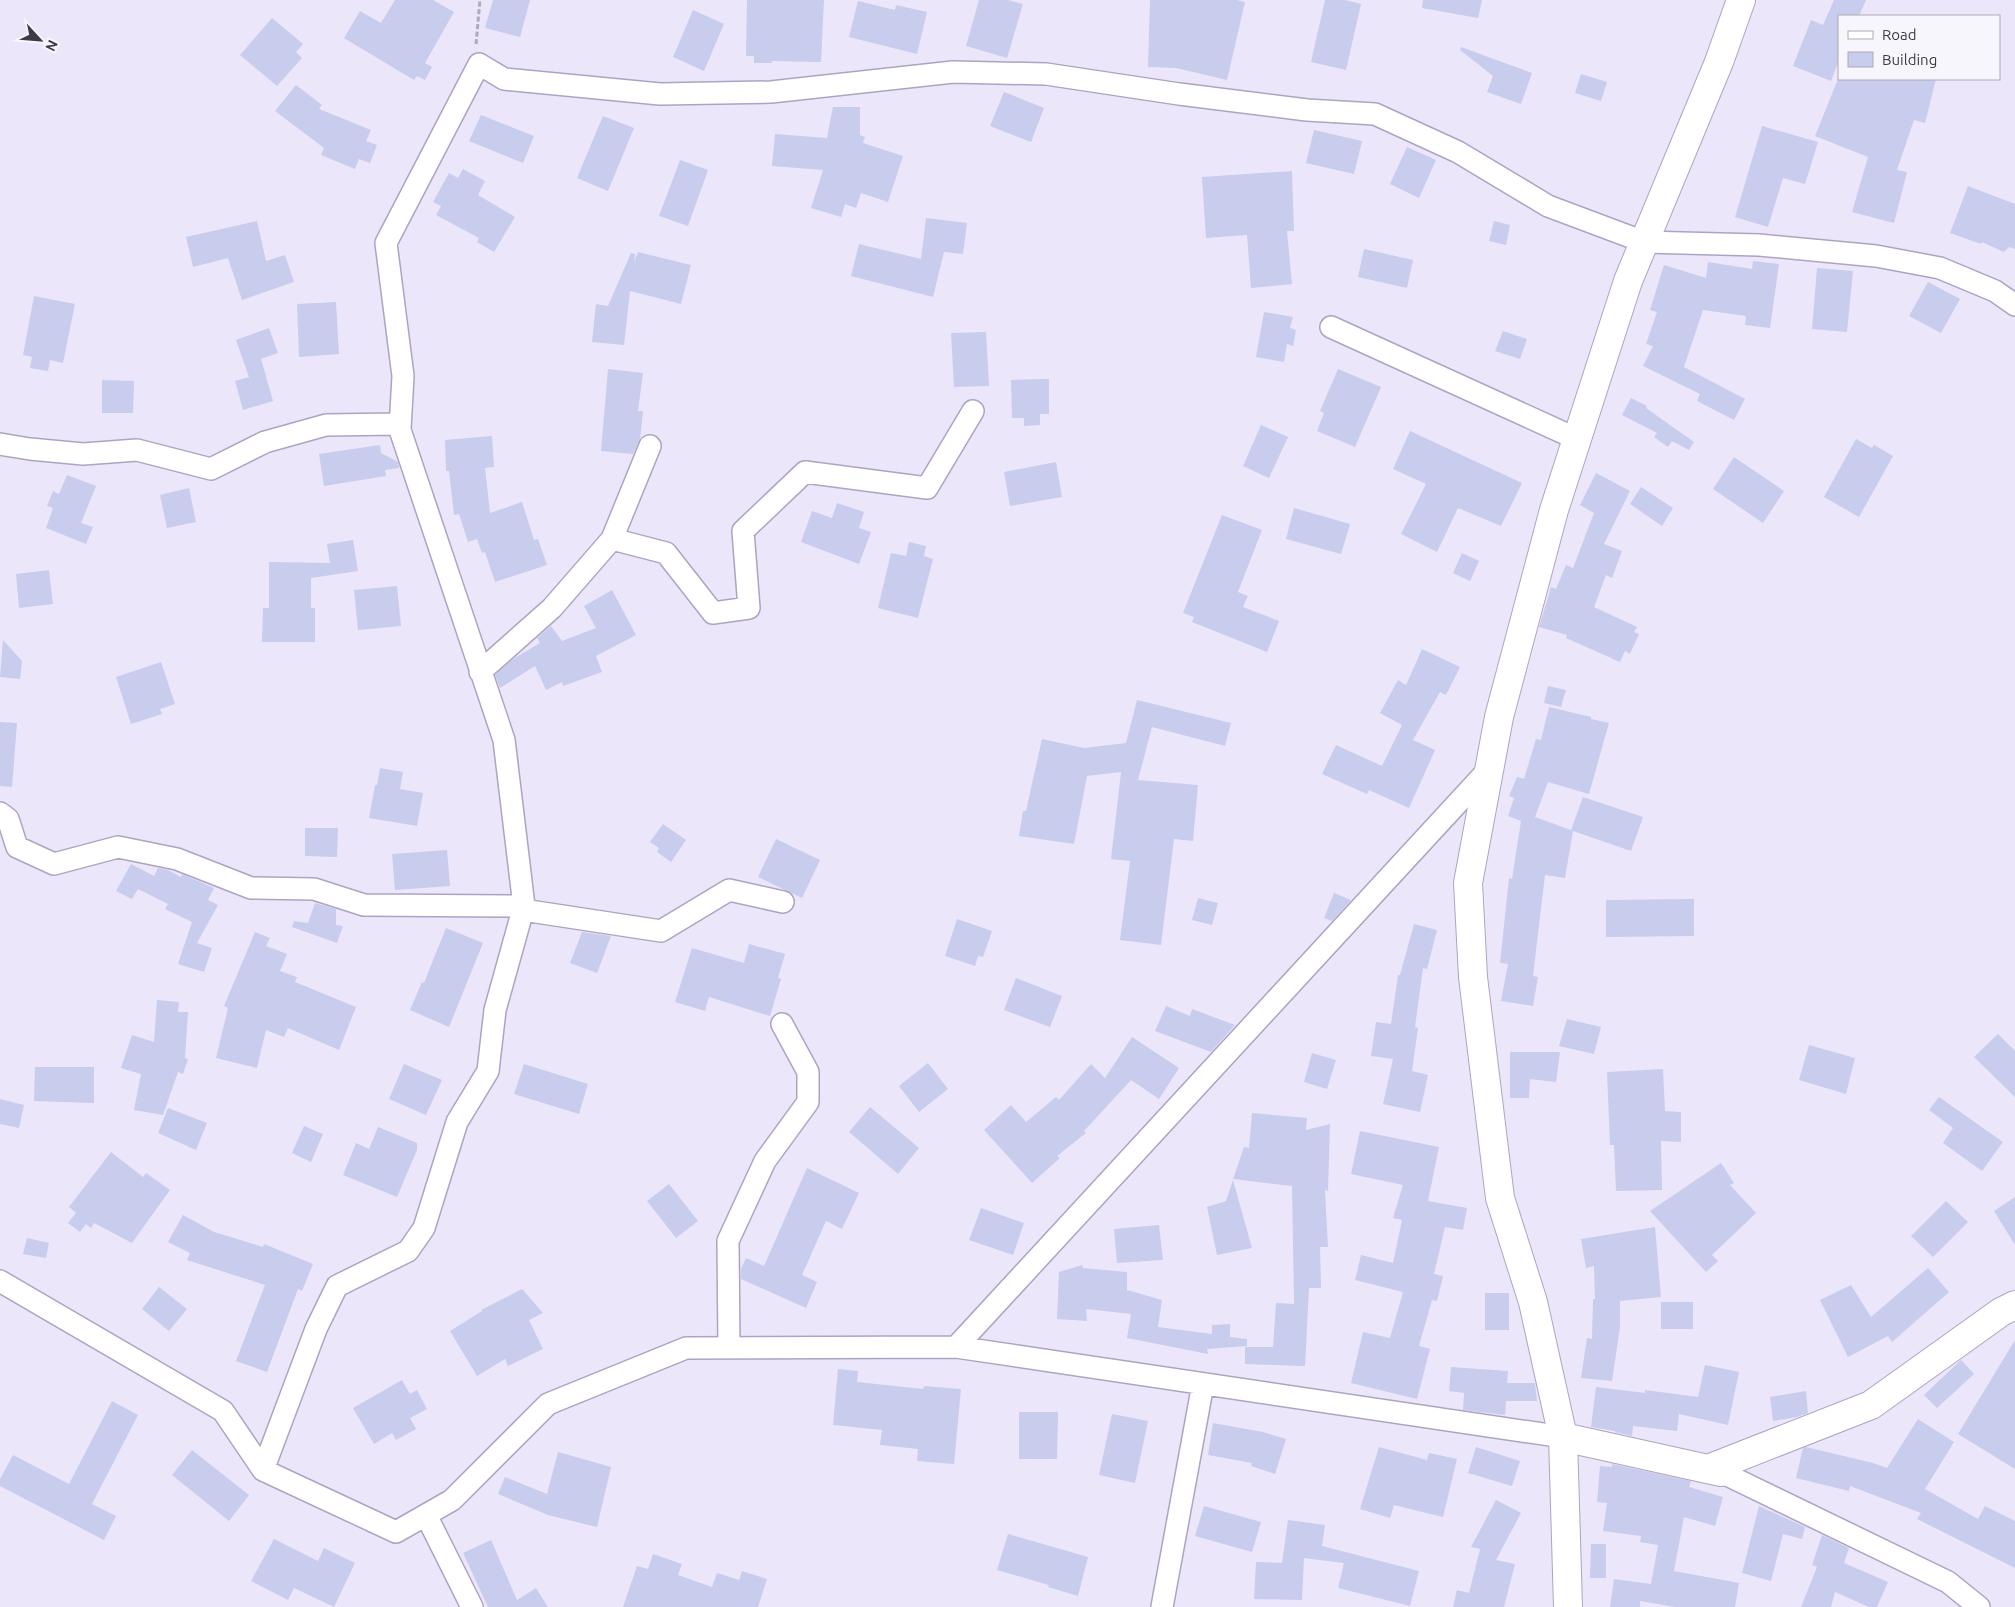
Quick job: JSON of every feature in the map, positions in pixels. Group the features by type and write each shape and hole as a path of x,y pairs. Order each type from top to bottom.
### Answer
{"main road":[{"path":"1568,1607 1563,1437 1533,1302 1500,1198 1473,977 1468,883 1501,708 1554,510 1628,281 1719,62 1741,0"},
{"path":"1563,1437 1714,1470 1871,1405 2001,1312 2015,1305"}],"street":[{"path":"400,430 403,376 386,243 479,64 504,79 660,94 771,92 952,72 1046,74 1179,94 1307,110 1375,114 1458,152 1548,206 1644,242 1759,245 1876,256 1940,268 1995,291 2015,305"},
{"path":"1331,327 1577,439"},
{"path":"612,539 666,553 713,612 749,608 743,531 805,472 927,488 973,411"},
{"path":"0,444 83,454 138,450 211,469 265,442 326,425 398,424 504,740 524,908 495,1010 488,1071 457,1122 424,1228 408,1252 338,1286 316,1329 262,1470"},
{"path":"480,672 552,608 612,539 650,446"},
{"path":"956,1347 1489,768"},
{"path":"0,813 8,819 17,847 54,864 118,847 177,859 251,888 314,889 364,905 524,908 661,930 729,890 784,902"},
{"path":"729,1348 728,1241 765,1161 808,1102 808,1072 782,1024"},
{"path":"0,1281 223,1411 262,1470 396,1532 452,1500 548,1404 686,1348 956,1347 1563,1437"},
{"path":"1162,1607 1204,1384"},
{"path":"1714,1470 1948,1582 1979,1607"},
{"path":"426,1515 472,1607"}],"path":[{"path":"479,64 475,39 480,0"}],"building":[{"path":"395,0 433,0 454,12 425,63 432,67 425,80 417,76 414,80 344,38 360,11 381,23"},
{"path":"493,0 530,0 520,37 485,28"},
{"path":"747,0 824,0 821,62 772,61 772,63 754,63 754,56 746,56"},
{"path":"979,0 1008,0 1023,4 1007,58 966,46"},
{"path":"1150,0 1237,0 1245,2 1227,80 1176,68 1148,67"},
{"path":"1325,0 1345,0 1361,4 1346,70 1311,62"},
{"path":"1423,0 1482,0 1478,18 1422,8"},
{"path":"1834,0 1866,0 1859,15 1838,15 1838,63 1831,81 1793,66 1811,20 1823,25"},
{"path":"858,1 895,10 896,5 927,12 917,54 849,37"},
{"path":"693,10 724,24 704,71 673,57"},
{"path":"272,18 303,44 296,52 302,58 277,86 240,55"},
{"path":"1461,47 1532,73 1521,104 1487,92 1493,76 1460,50"},
{"path":"1581,74 1607,82 1601,101 1575,93"},
{"path":"1838,79 1936,80 1925,123 1914,120 1897,170 1907,172 1894,223 1852,212 1868,157 1815,136"},
{"path":"296,85 322,105 319,109 371,130 366,141 377,145 370,163 359,159 355,169 321,155 324,148 275,111"},
{"path":"1004,92 1044,108 1031,142 990,126"},
{"path":"833,107 860,107 860,135 865,137 863,143 903,156 888,202 861,193 856,208 845,204 841,217 811,208 823,170 772,166 775,134 827,138"},
{"path":"481,115 534,136 523,163 469,141"},
{"path":"603,116 634,128 608,191 577,178"},
{"path":"1762,126 1818,142 1805,184 1783,178 1768,227 1735,217"},
{"path":"1314,130 1362,141 1354,174 1306,163"},
{"path":"1407,147 1436,160 1419,198 1390,184"},
{"path":"680,160 708,170 688,226 659,216"},
{"path":"463,169 485,181 478,195 515,217 494,252 477,242 479,238 436,215 441,206 433,202 449,173 458,178"},
{"path":"1292,171 1294,231 1287,231 1292,284 1251,288 1247,235 1206,238 1202,177"},
{"path":"1968,186 2015,204 2015,249 2009,247 2004,252 1982,242 1981,244 1950,233"},
{"path":"926,218 967,223 963,254 944,252 933,297 851,276 859,244 921,259"},
{"path":"257,221 266,261 285,255 294,282 242,300 228,258 193,267 186,237"},
{"path":"1494,221 1510,225 1506,245 1489,241"},
{"path":"1364,249 1413,260 1407,288 1358,277"},
{"path":"638,252 691,265 681,304 630,291 624,345 592,342 596,304 608,306 631,253 635,254 634,262"},
{"path":"1753,261 1779,264 1770,328 1745,325 1746,316 1703,310 1684,367 1745,399 1734,420 1697,401 1700,394 1643,366 1653,346 1646,344 1657,312 1650,310 1664,265 1706,278 1708,262 1752,269"},
{"path":"1817,268 1853,271 1847,332 1812,329"},
{"path":"1928,282 1960,299 1941,333 1909,316"},
{"path":"34,296 75,304 63,363 50,360 48,371 30,368 32,357 23,355"},
{"path":"336,302 339,354 299,357 297,304"},
{"path":"1264,312 1293,317 1290,328 1296,330 1293,346 1287,344 1284,362 1256,357"},
{"path":"269,328 278,353 261,359 273,401 243,410 235,381 249,377 236,340"},
{"path":"1503,331 1527,339 1520,359 1495,351"},
{"path":"986,332 989,386 954,387 951,333"},
{"path":"608,369 643,373 638,411 643,411 640,440 633,454 601,451"},
{"path":"1338,369 1381,387 1355,447 1317,431 1324,413 1320,411"},
{"path":"1049,379 1049,414 1040,414 1040,425 1024,426 1024,418 1012,418 1011,380"},
{"path":"102,380 134,381 133,413 102,413"},
{"path":"1631,398 1647,406 1646,408 1694,442 1689,450 1672,441 1668,447 1654,437 1657,433 1622,415"},
{"path":"1261,425 1288,437 1269,478 1243,466"},
{"path":"1410,431 1522,483 1501,526 1458,508 1437,552 1401,534 1426,484 1393,469"},
{"path":"492,436 494,467 485,468 490,513 522,502 534,540 538,539 547,565 495,582 485,552 482,553 477,539 468,542 459,514 454,515 449,471 446,471 445,440"},
{"path":"1856,439 1872,448 1874,445 1893,456 1859,517 1824,497"},
{"path":"380,445 381,453 398,462 399,468 385,470 386,476 324,486 319,454"},
{"path":"1734,457 1784,491 1763,523 1713,489"},
{"path":"1056,462 1062,497 1010,506 1004,472"},
{"path":"1596,473 1630,491 1604,544 1622,551 1612,578 1606,575 1594,607 1637,627 1634,632 1639,634 1630,654 1625,651 1620,662 1566,638 1567,635 1539,627 1551,587 1556,589 1566,565 1573,568 1594,513 1580,505"},
{"path":"67,475 96,486 81,523 93,527 86,544 46,528 53,508 47,506 53,491 59,494"},
{"path":"1641,487 1673,508 1662,526 1630,504"},
{"path":"189,488 196,522 167,528 160,495"},
{"path":"837,503 864,512 859,528 871,532 859,564 801,542 812,511 832,518"},
{"path":"1294,508 1350,524 1341,554 1286,539"},
{"path":"1222,515 1262,530 1238,592 1248,596 1243,607 1279,621 1267,652 1192,622 1194,617 1183,613"},
{"path":"353,540 358,571 311,578 311,608 315,608 315,642 262,642 263,608 269,608 269,562 330,563 327,544"},
{"path":"909,542 926,546 924,556 933,559 918,618 878,608 891,553 906,556"},
{"path":"1462,553 1479,561 1470,581 1453,573"},
{"path":"49,570 53,604 19,608 16,574"},
{"path":"397,586 401,626 358,630 354,590"},
{"path":"612,590 636,635 596,656 602,672 563,686 562,682 546,690 535,666 500,688 495,675 513,659 540,643 537,638 551,626 562,641 596,628 584,606"},
{"path":"3,640 22,661 20,679 0,677"},
{"path":"1422,649 1460,667 1446,695 1440,692 1413,740 1435,750 1409,808 1369,790 1367,794 1322,774 1336,745 1382,766 1402,725 1380,713 1398,680 1406,685"},
{"path":"161,662 175,704 160,709 162,714 131,724 116,677"},
{"path":"1548,686 1566,690 1561,707 1544,703"},
{"path":"1137,700 1231,723 1225,746 1152,727 1138,780 1198,785 1193,841 1174,839 1161,945 1120,940 1130,861 1111,859 1121,772 1087,776 1074,844 1019,836 1023,811 1026,811 1042,739 1084,748 1126,743"},
{"path":"1549,707 1609,723 1589,794 1548,782 1535,817 1571,830 1583,797 1643,817 1631,851 1573,831 1565,878 1545,875 1533,976 1538,977 1533,1006 1501,1001 1508,964 1500,963 1509,878 1512,879 1521,821 1508,816 1514,798 1509,796 1517,777 1524,779 1536,739 1541,740"},
{"path":"0,722 17,723 12,787 0,786"},
{"path":"380,768 403,772 400,789 423,793 417,826 369,818"},
{"path":"663,824 686,840 671,862 657,852 659,848 650,842"},
{"path":"305,828 338,828 337,857 305,856"},
{"path":"776,839 820,860 802,898 758,877"},
{"path":"447,850 450,886 395,890 392,854"},
{"path":"131,864 154,876 158,868 168,870 181,877 182,874 214,888 208,900 218,905 197,943 212,948 204,972 178,964 192,922 165,909 168,904 138,889 132,899 116,891"},
{"path":"1334,893 1351,900 1332,921 1324,918"},
{"path":"1198,898 1218,903 1212,925 1192,920"},
{"path":"1694,899 1694,936 1606,937 1606,900"},
{"path":"315,903 336,909 336,925 343,926 337,943 292,927 294,921 308,923"},
{"path":"957,919 992,931 983,957 978,956 975,966 945,956"},
{"path":"1414,924 1437,930 1427,969 1423,968 1415,1027 1418,1028 1412,1071 1428,1075 1420,1112 1383,1104 1393,1059 1371,1056 1376,1022 1391,1024 1398,975 1400,975"},
{"path":"446,928 483,943 449,1027 410,1010 422,982 424,983"},
{"path":"255,932 270,938 266,946 287,954 280,971 297,977 295,982 356,1007 339,1050 288,1028 284,1037 266,1030 257,1068 216,1058 228,1008 224,1006"},
{"path":"582,932 611,936 597,973 570,963"},
{"path":"749,944 785,954 778,978 781,979 770,1016 709,997 705,1011 675,1002 692,948 744,963"},
{"path":"1016,978 1062,996 1050,1027 1004,1010"},
{"path":"157,1000 179,1002 178,1012 188,1012 185,1058 188,1059 183,1074 178,1072 163,1115 134,1110 141,1074 121,1068 132,1035 154,1042"},
{"path":"1166,1006 1190,1016 1192,1009 1235,1025 1211,1052 1155,1031"},
{"path":"1567,1019 1601,1027 1594,1054 1559,1046"},
{"path":"1998,1034 2015,1051 2015,1097 1974,1057"},
{"path":"1132,1037 1179,1068 1159,1099 1131,1080 1084,1131 1086,1133 1057,1156 1060,1158 1032,1183 984,1130 1011,1105 1026,1122 1056,1097 1059,1100 1091,1064 1105,1078"},
{"path":"1809,1045 1855,1058 1846,1094 1799,1080"},
{"path":"1510,1052 1560,1052 1556,1082 1530,1079 1529,1098 1510,1098"},
{"path":"1312,1053 1336,1060 1327,1089 1304,1082"},
{"path":"928,1063 948,1089 919,1112 899,1086"},
{"path":"404,1064 442,1080 426,1115 389,1099"},
{"path":"524,1064 588,1084 579,1114 514,1094"},
{"path":"35,1067 94,1067 94,1103 34,1101"},
{"path":"1663,1069 1665,1111 1681,1112 1681,1142 1661,1141 1662,1190 1616,1191 1614,1145 1610,1145 1607,1072"},
{"path":"1939,1097 2003,1142 1982,1171 1943,1143 1953,1128 1929,1110"},
{"path":"0,1099 24,1105 19,1128 0,1124"},
{"path":"870,1107 919,1148 898,1174 849,1132"},
{"path":"168,1108 207,1123 196,1150 158,1133"},
{"path":"1252,1113 1307,1118 1306,1130 1330,1124 1328,1191 1325,1190 1328,1247 1320,1247 1321,1288 1309,1288 1305,1366 1245,1364 1245,1347 1273,1347 1276,1303 1294,1304 1292,1186 1233,1179 1244,1147 1249,1148"},
{"path":"304,1126 323,1134 311,1162 292,1153"},
{"path":"378,1127 417,1143 417,1150 397,1197 343,1175 356,1143 369,1149"},
{"path":"1360,1131 1439,1147 1428,1201 1467,1208 1463,1230 1445,1227 1434,1274 1443,1276 1437,1301 1432,1300 1419,1346 1430,1349 1417,1399 1351,1383 1363,1332 1390,1338 1403,1292 1355,1280 1361,1255 1393,1263 1402,1220 1393,1218 1403,1185 1351,1174"},
{"path":"111,1152 143,1177 146,1173 170,1190 132,1243 94,1223 91,1228 86,1224 80,1232 68,1223 76,1213 69,1207"},
{"path":"1721,1163 1734,1183 1730,1185 1756,1213 1712,1255 1718,1261 1706,1272 1650,1211"},
{"path":"807,1168 859,1193 842,1229 826,1221 802,1275 817,1282 806,1308 741,1279 741,1269 746,1258 764,1266"},
{"path":"1233,1180 1252,1248 1217,1255 1207,1207 1226,1201"},
{"path":"669,1184 698,1221 676,1238 647,1201"},
{"path":"2015,1197 2015,1245 1994,1211"},
{"path":"1946,1201 1968,1222 1933,1257 1911,1236"},
{"path":"981,1208 1024,1223 1013,1255 969,1240"},
{"path":"183,1215 214,1232 263,1247 264,1244 313,1264 302,1291 298,1289 267,1372 236,1361 265,1285 187,1260 190,1253 168,1242"},
{"path":"1159,1225 1163,1260 1117,1263 1114,1229"},
{"path":"1655,1227 1661,1297 1620,1301 1620,1327 1612,1381 1581,1378 1587,1338 1592,1339 1593,1299 1595,1299 1594,1266 1586,1268 1581,1239"},
{"path":"27,1238 49,1243 46,1258 23,1254"},
{"path":"1082,1265 1083,1268 1127,1272 1127,1290 1162,1300 1158,1327 1212,1334 1212,1325 1230,1324 1230,1337 1247,1339 1247,1346 1207,1349 1208,1354 1127,1338 1131,1314 1086,1309 1087,1321 1057,1319 1059,1272"},
{"path":"1928,1268 1949,1292 1892,1342 1888,1336 1848,1357 1820,1300 1851,1285 1871,1317"},
{"path":"159,1287 187,1309 169,1331 142,1309"},
{"path":"522,1289 543,1313 529,1320 543,1349 508,1366 505,1359 477,1376 450,1331 481,1310"},
{"path":"1485,1293 1509,1293 1509,1330 1485,1330"},
{"path":"1661,1302 1693,1302 1693,1329 1661,1329"},
{"path":"2015,1340 2015,1469 1958,1434"},
{"path":"1961,1360 1974,1374 1937,1408 1924,1395"},
{"path":"1705,1365 1739,1372 1728,1425 1679,1414 1677,1431 1633,1426 1632,1436 1591,1427 1596,1387 1645,1393 1645,1390 1698,1397"},
{"path":"1451,1367 1508,1371 1507,1383 1535,1383 1537,1401 1506,1401 1505,1415 1463,1410 1464,1393 1449,1391"},
{"path":"838,1369 858,1371 857,1382 923,1389 924,1386 961,1389 954,1464 917,1461 918,1449 880,1445 882,1430 833,1425"},
{"path":"402,1380 410,1394 417,1390 427,1409 410,1418 416,1429 396,1440 392,1433 374,1444 353,1408"},
{"path":"1806,1391 1808,1413 1773,1421 1770,1397"},
{"path":"112,1401 138,1415 92,1504 116,1516 104,1540 0,1486 0,1479 13,1455 69,1484"},
{"path":"1019,1412 1058,1412 1057,1459 1019,1459"},
{"path":"1112,1414 1148,1421 1135,1483 1099,1475"},
{"path":"1918,1419 1954,1442 1925,1489 1978,1519 1985,1506 2015,1521 2015,1568 1917,1519 1921,1513 1850,1486 1849,1491 1796,1478 1803,1448 1806,1447 1887,1468"},
{"path":"1213,1423 1263,1432 1286,1439 1275,1474 1251,1466 1252,1463 1208,1455"},
{"path":"1379,1447 1427,1460 1429,1453 1457,1459 1443,1517 1394,1505 1390,1518 1360,1509"},
{"path":"1476,1447 1520,1461 1512,1486 1468,1473"},
{"path":"192,1450 249,1495 229,1521 172,1475"},
{"path":"558,1452 611,1467 597,1527 548,1515 498,1494 505,1477 547,1494"},
{"path":"1612,1464 1691,1481 1689,1487 1723,1497 1715,1526 1684,1517 1674,1571 1739,1583 1735,1607 1675,1607 1640,1601 1640,1607 1610,1607 1614,1579 1651,1584 1658,1545 1640,1542 1641,1536 1603,1531 1607,1503 1597,1502 1600,1466 1612,1467"},
{"path":"1496,1500 1521,1513 1496,1560 1515,1564 1504,1607 1453,1607 1457,1590 1469,1593 1480,1549 1471,1547"},
{"path":"1204,1506 1261,1522 1252,1552 1195,1536"},
{"path":"1759,1506 1805,1527 1802,1539 1783,1534 1771,1581 1742,1573"},
{"path":"1288,1520 1325,1525 1322,1546 1419,1571 1410,1606 1338,1588 1344,1563 1304,1558 1302,1600 1254,1599 1256,1562 1282,1563"},
{"path":"1008,1534 1088,1557 1078,1596 1048,1587 1049,1585 997,1570"},
{"path":"1822,1535 1849,1548 1844,1563 1888,1582 1877,1607 1869,1607 1835,1592 1831,1607 1801,1607 1817,1567 1812,1565"},
{"path":"274,1539 318,1561 324,1548 355,1563 334,1607 294,1588 288,1600 251,1581"},
{"path":"491,1540 517,1600 536,1588 548,1607 488,1607 463,1553"},
{"path":"1591,1544 1606,1544 1606,1578 1590,1578"},
{"path":"653,1554 682,1564 678,1575 712,1587 717,1573 739,1580 742,1571 767,1579 758,1607 623,1607 637,1566 648,1569"}]}
